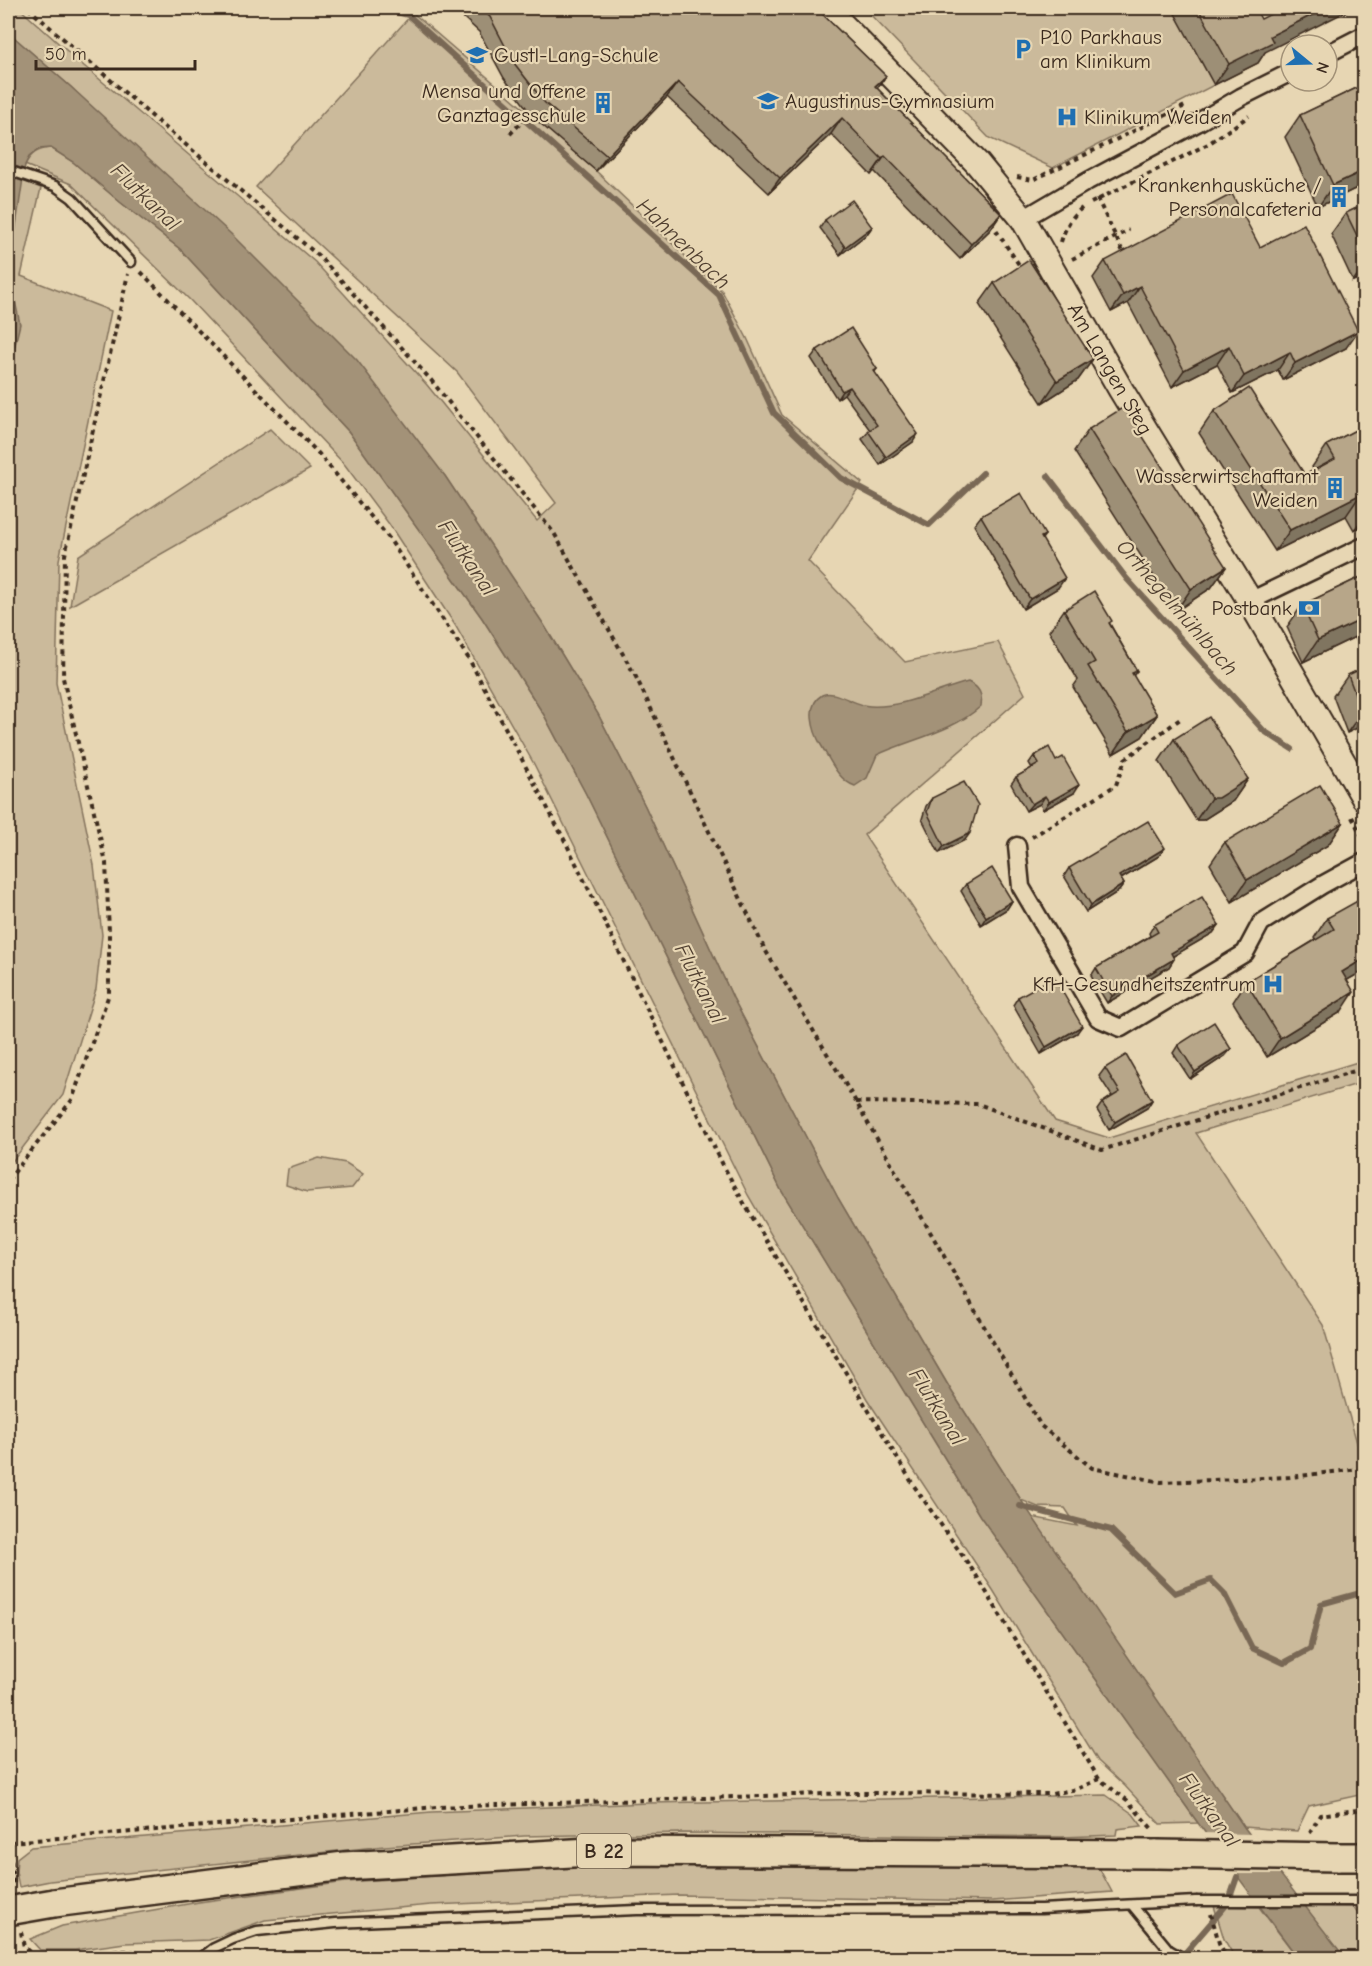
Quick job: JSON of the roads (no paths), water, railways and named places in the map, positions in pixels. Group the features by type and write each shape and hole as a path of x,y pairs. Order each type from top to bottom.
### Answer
{"main road":[{"name":"B 22","path":"8,1911 54,1903 344,1866 608,1851 1156,1843 1337,1857 1365,1857"}],"street":[{"name":"Am Langen Steg","path":"826,8 977,163 1059,265 1121,390 1250,601 1365,798"},
{"path":"1339,48 1365,35"},
{"path":"1023,219 1279,78"},
{"path":"1250,601 1365,546"},
{"path":"1017,846 1021,887 1098,1017 1121,1028 1245,953 1262,923 1322,885 1365,862"}],"lane":[{"path":"8,170 55,186 72,198 131,262"},
{"path":"201,1959 214,1948 257,1931 335,1923 638,1910 1041,1909 1196,1901 1365,1901"},
{"path":"1132,1905 1169,1950 1183,1959"}],"water":[{"name":"Flutkanal","path":"8,32 231,234 357,360 445,476 544,625 598,714 645,806 733,998 838,1198 952,1392 1021,1500 1244,1827 1345,1958 1298,1958 1198,1823 980,1516 781,1190 586,794 544,715 482,618 349,432 180,249 73,162 51,148 39,149 29,157 25,165 9,273 20,324 8,374"},
{"path":"968,682 979,691 981,706 945,729 877,755 867,778 855,786 835,769 815,733 812,719 814,705 817,699 827,693 864,705 882,706 907,701"}],"waterway":[{"name":"Hahnenbach","path":"383,8 408,15 719,295 774,413 841,478 929,525 983,473"},
{"name":"Orthegelmühlbach","path":"1048,476 1127,579 1264,731 1292,749"},
{"path":"1020,1506 1111,1530 1175,1593 1211,1580 1224,1593 1252,1648 1284,1663 1310,1649 1321,1604 1364,1592"},
{"path":"1182,1958 1228,1903 1237,1877"}],"place":[{"name":"P10 Parkhaus am Klinikum","path":"1023,49"},
{"name":"Gustl-Lang-Schule","path":"477,55"},
{"name":"Augustinus-Gymnasium","path":"768,101"},
{"name":"Mensa und Offene Ganztagesschule","path":"603,103"},
{"name":"Klinikum Weiden","path":"1067,117"},
{"name":"Krankenhausküche / Personalcafeteria","path":"1339,197"},
{"name":"Wasserwirtschaftamt Weiden","path":"1335,488"},
{"name":"Postbank","path":"1309,608"},
{"name":"KfH-Gesundheitszentrum","path":"1273,984"}]}
